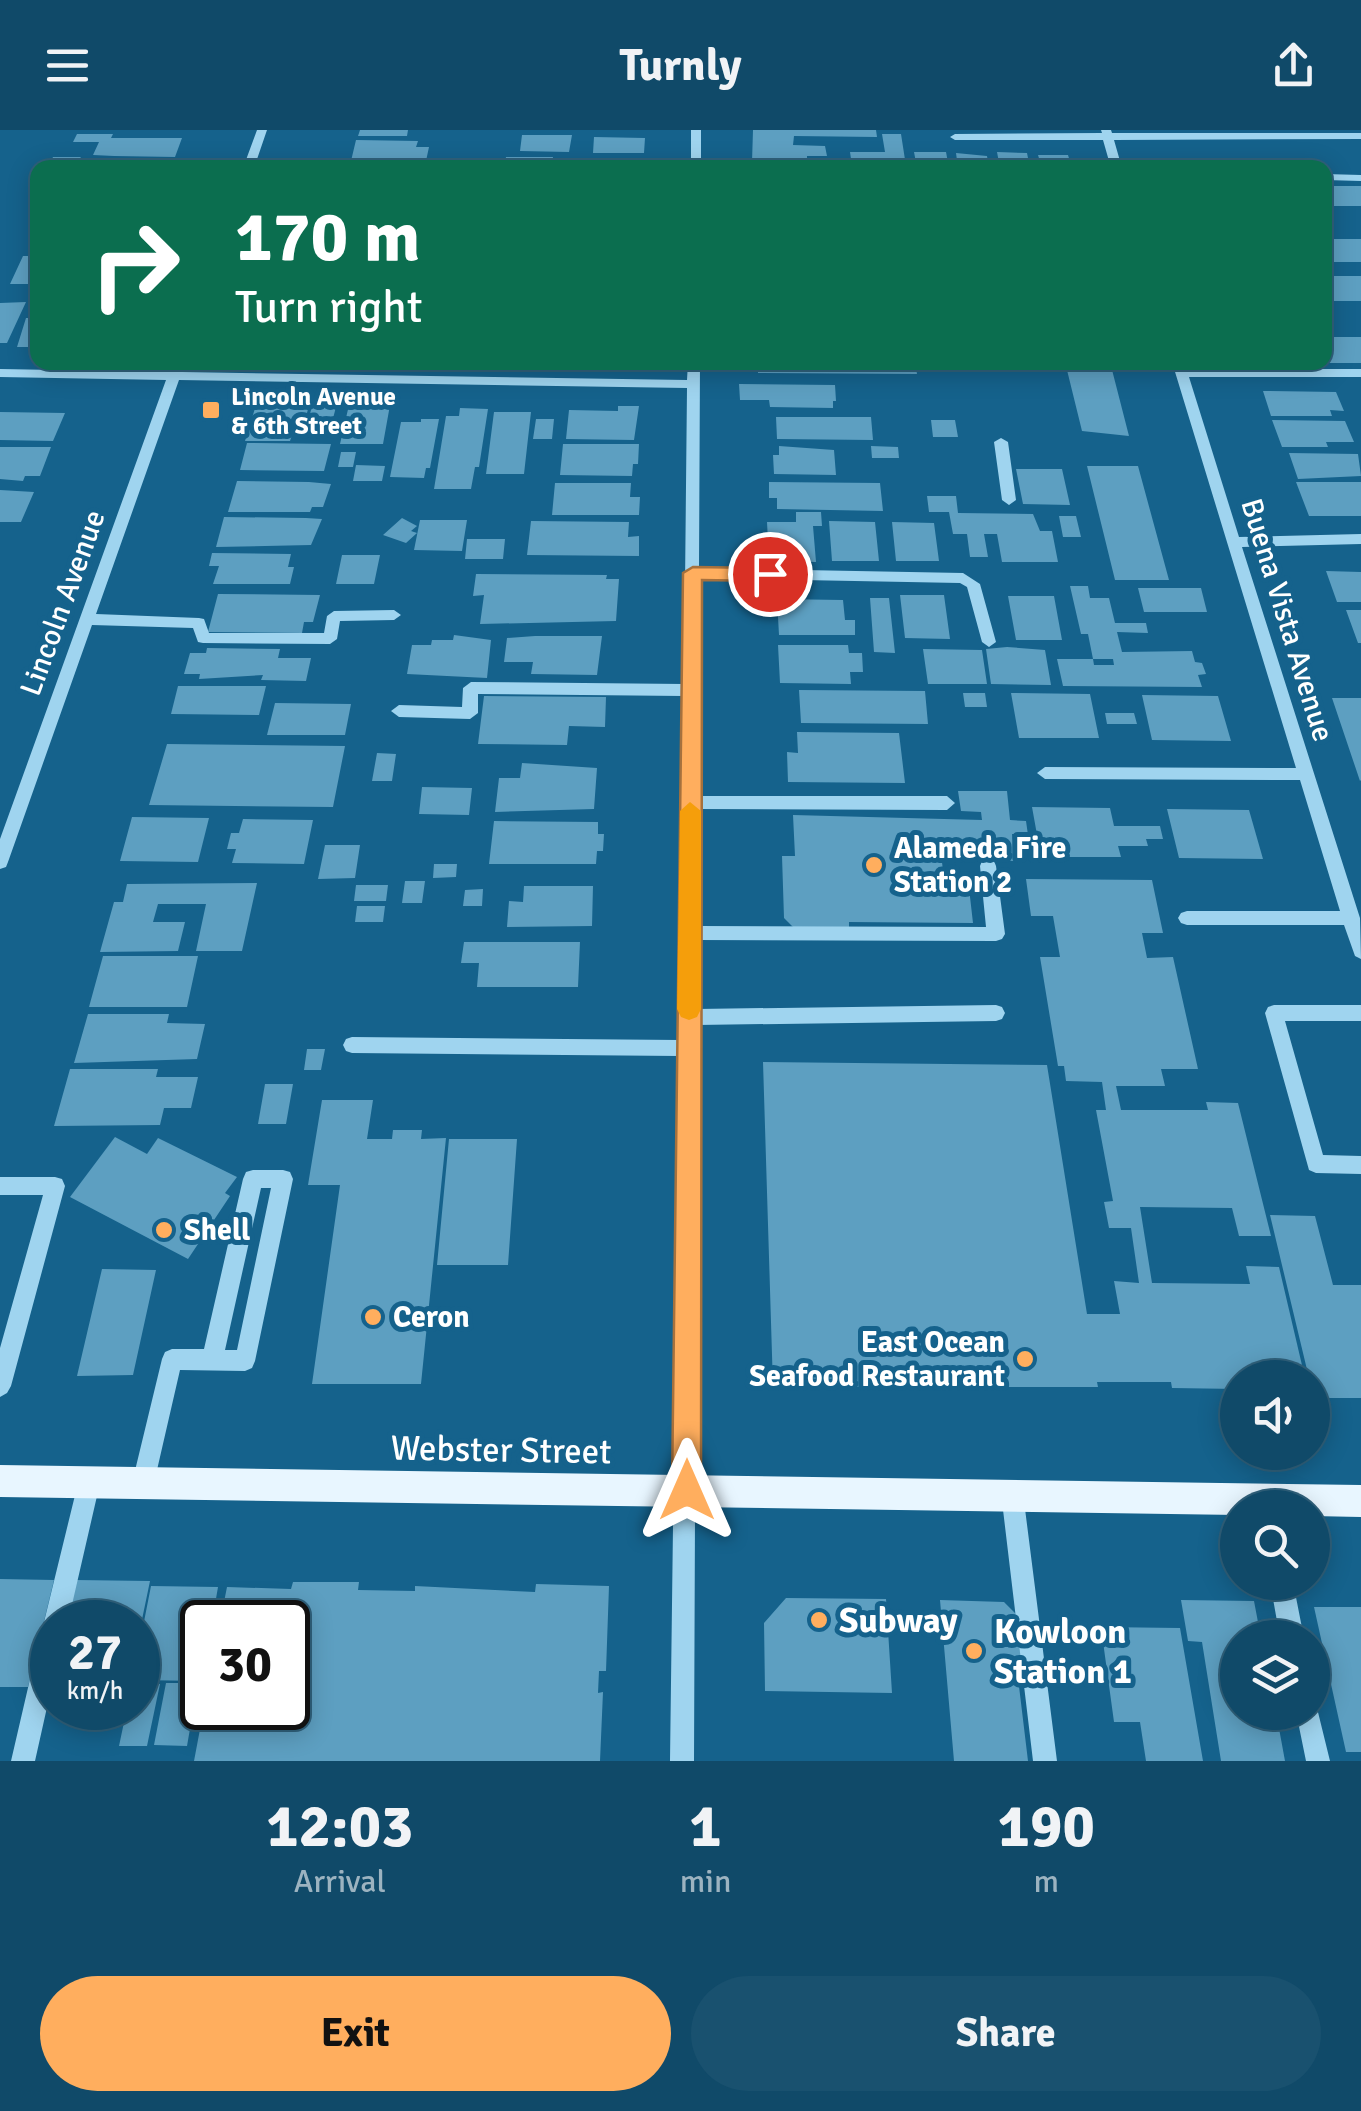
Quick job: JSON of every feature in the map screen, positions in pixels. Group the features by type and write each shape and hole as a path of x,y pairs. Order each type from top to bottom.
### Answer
{"main road":[{"name":"Webster Street","path":"0,1480 1012,1493 1220,1500"},
{"name":"Webster Street","path":"1330,1501 1361,1501"}],"street":[{"path":"251,160 262,130"},
{"path":"696,130 696,160"},
{"path":"954,137 1256,133 1361,136"},
{"path":"1107,134 1115,160"},
{"path":"1332,177 1361,178"},
{"path":"0,373 132,370"},
{"name":"Lincoln Avenue","path":"0,862 176,370"},
{"path":"211,370 694,384"},
{"path":"682,1761 694,370"},
{"name":"Buena Vista Avenue","path":"1181,370 1361,951"},
{"path":"1252,370 1361,373"},
{"path":"1002,442 1010,500"},
{"path":"1234,542 1361,540"},
{"path":"693,573 962,578 973,584 989,642"},
{"path":"87,619 199,623 203,638 330,639 334,616 394,615"},
{"path":"400,711 470,713 471,688 692,690"},
{"path":"1045,773 1306,774"},
{"path":"690,802 947,804"},
{"path":"690,933 996,934 988,866"},
{"path":"1187,918 1350,918"},
{"path":"1361,1012 1274,1013 1316,1164 1361,1165"},
{"path":"689,1017 996,1013"},
{"path":"352,1044 689,1048"},
{"path":"143,1484 172,1358 212,1361 245,1361 283,1179 253,1178 212,1361"},
{"path":"0,1186 55,1186 0,1386"},
{"path":"61,1600 89,1483"},
{"path":"1012,1493 1045,1761"},
{"path":"23,1761 30,1730"},
{"path":"1312,1730 1318,1761"}],"building":[{"path":"360,130 408,130 407,136 358,136"},
{"path":"753,130 876,130 877,137 794,136 793,145 825,146 827,156 752,160"},
{"path":"77,134 182,138 175,157 114,156 93,155 99,142 73,142"},
{"path":"882,134 901,134 905,160 851,160 850,152 885,152"},
{"path":"522,135 572,135 569,152 520,151"},
{"path":"594,137 645,138 644,153 593,153"},
{"path":"356,140 418,141 416,147 429,147 426,160 351,160"},
{"path":"914,152 946,152 948,160 916,160"},
{"path":"997,152 1027,153 1028,160 998,160"},
{"path":"956,153 987,156 988,160 957,160"},
{"path":"1038,155 1068,155 1070,160 1040,160"},
{"path":"53,157 81,157 79,160 52,160"},
{"path":"506,157 553,157 552,160 505,160"},
{"path":"1332,186 1361,186 1361,206 1332,206"},
{"path":"1332,239 1361,239 1361,262 1332,262"},
{"path":"23,256 30,256 30,284 10,284"},
{"path":"1332,276 1361,276 1361,301 1332,301"},
{"path":"26,302 7,343 0,343 0,303"},
{"path":"26,318 30,318 30,347 17,347"},
{"path":"1332,337 1361,337 1361,363 1332,363"},
{"path":"916,370 917,374 758,373"},
{"path":"1067,370 1112,370 1129,436 1082,431"},
{"path":"739,384 835,385 836,401 833,408 770,407 769,400 740,400"},
{"path":"1263,391 1336,392 1344,411 1330,410 1332,416 1271,416"},
{"path":"256,405 308,409 303,429 294,429 290,441 245,441"},
{"path":"349,405 390,405 383,444 340,444"},
{"path":"312,406 336,407 331,426 307,426"},
{"path":"618,406 639,406 634,440 566,439 569,410 618,411"},
{"path":"460,408 488,409 479,467 475,467 471,489 434,489 446,416 459,416"},
{"path":"0,412 65,413 53,441 0,440"},
{"path":"494,412 531,412 524,474 486,474"},
{"path":"776,417 871,417 873,440 777,439"},
{"path":"439,419 430,468 426,468 424,478 390,477 401,422"},
{"path":"536,419 554,419 552,439 533,439"},
{"path":"931,420 955,420 958,437 933,437"},
{"path":"1272,420 1345,421 1354,442 1326,442 1328,447 1282,447"},
{"path":"247,443 331,444 324,471 240,470"},
{"path":"563,444 639,444 638,464 633,464 632,476 560,475"},
{"path":"779,446 834,450 836,475 774,474 773,455 779,455"},
{"path":"871,446 898,447 899,458 872,458"},
{"path":"0,447 51,447 40,476 25,476 23,481 0,479"},
{"path":"341,452 356,452 353,467 338,467"},
{"path":"1289,453 1358,454 1361,476 1298,479"},
{"path":"356,465 385,466 382,481 353,481"},
{"path":"1087,466 1138,466 1169,580 1115,580"},
{"path":"1016,469 1062,469 1070,505 1023,504"},
{"path":"237,481 331,484 323,507 312,507 310,512 228,512"},
{"path":"769,482 880,483 883,511 777,509 777,498 769,498"},
{"path":"1296,482 1361,482 1361,516 1309,516"},
{"path":"555,483 631,483 630,497 640,497 639,515 552,515"},
{"path":"0,490 34,492 21,522 0,522"},
{"path":"927,496 956,496 958,513 1033,514 1040,531 1052,531 1058,562 1002,562 997,534 984,534 988,557 970,557 967,534 953,534 949,512 929,512"},
{"path":"796,512 821,512 822,526 813,526 816,562 769,561 767,522 796,522"},
{"path":"1059,516 1076,516 1081,537 1063,537"},
{"path":"224,517 322,519 311,545 216,547"},
{"path":"402,518 417,526 411,531 417,533 406,543 383,535"},
{"path":"420,520 467,520 462,551 414,550"},
{"path":"531,521 629,522 628,537 639,536 639,556 527,555"},
{"path":"829,521 875,522 879,561 832,561"},
{"path":"892,522 934,523 939,561 896,561"},
{"path":"467,539 505,539 503,559 465,559"},
{"path":"212,553 291,554 288,567 294,567 290,584 213,584 219,566 209,566"},
{"path":"342,555 380,555 374,584 336,584"},
{"path":"1326,571 1361,572 1361,602 1337,602"},
{"path":"476,574 607,575 606,579 619,579 616,621 480,624 484,595 473,596"},
{"path":"1070,586 1088,586 1090,598 1109,598 1115,623 1146,623 1148,633 1117,632 1122,652 1192,651 1195,662 1202,663 1206,674 1198,675 1202,687 1063,686 1057,659 1093,659 1088,634 1081,634","holes":["1093,659 1113,659 1114,665 1094,665"]},
{"path":"1138,588 1201,588 1207,612 1144,612"},
{"path":"218,594 320,595 313,622 304,622 302,633 208,632"},
{"path":"900,595 944,595 950,639 905,638"},
{"path":"1008,596 1054,596 1062,640 1016,640"},
{"path":"870,598 889,598 895,653 874,652"},
{"path":"777,599 843,600 845,620 855,620 855,635 779,635"},
{"path":"1346,610 1361,610 1361,643 1358,643"},
{"path":"454,635 491,640 487,678 407,674 412,645 453,640"},
{"path":"602,636 597,675 531,674 533,662 504,662 507,638"},
{"path":"778,645 848,645 849,653 862,653 863,672 850,672 851,684 780,683"},
{"path":"207,648 280,649 278,658 311,658 306,681 261,680 263,675 199,679 200,674 184,674 190,653 206,653"},
{"path":"923,649 982,650 987,684 928,684"},
{"path":"986,649 1045,650 1051,685 991,684"},
{"path":"178,686 266,686 259,715 171,714"},
{"path":"799,690 925,691 928,724 801,723"},
{"path":"963,693 985,693 987,707 965,707"},
{"path":"1011,693 1090,694 1099,738 1019,738"},
{"path":"1142,695 1218,696 1231,741 1152,740"},
{"path":"484,696 606,697 605,727 569,726 567,745 478,744"},
{"path":"1332,698 1361,698 1360,781"},
{"path":"275,703 351,704 345,735 267,735"},
{"path":"1105,713 1134,713 1137,724 1107,724"},
{"path":"797,732 899,733 905,783 788,782 787,752 798,753"},
{"path":"167,744 345,746 333,807 149,805"},
{"path":"377,753 396,754 392,781 372,781"},
{"path":"522,763 597,768 594,809 495,812 499,778 520,778"},
{"path":"422,787 472,788 469,815 419,814"},
{"path":"958,791 1007,791 1010,820 1026,821 1028,835 1012,834 1016,861 987,860 985,842 922,841 924,862 942,862 943,871 950,871 952,887 969,888 973,923 849,922 849,929 794,928 784,918 782,856 795,856 793,815 982,820 981,812 961,811"},
{"path":"1032,807 1110,808 1114,826 1160,826 1163,839 1146,839 1148,846 1118,846 1121,857 1041,857"},
{"path":"1167,809 1249,810 1263,859 1179,858"},
{"path":"132,817 209,818 198,862 120,861"},
{"path":"243,819 313,820 304,864 232,863 236,849 227,849 231,833 239,833"},
{"path":"494,821 598,822 598,834 604,834 603,851 597,851 596,864 489,864"},
{"path":"325,845 360,845 355,878 318,879"},
{"path":"434,864 457,864 456,877 433,878"},
{"path":"1026,879 1152,880 1163,933 1142,933 1147,958 1173,957 1198,1069 1161,1069 1165,1086 1116,1086 1121,1110 1208,1110 1206,1102 1238,1103 1271,1236 1239,1236 1232,1208 1140,1207 1152,1283 1250,1284 1246,1266 1279,1267 1301,1360 1220,1360 1220,1389 1172,1388 1171,1382 1097,1382 1098,1387 773,1387 763,1062 1047,1065 1087,1314 1120,1314 1114,1281 1139,1283 1131,1228 1109,1228 1104,1202 1113,1201 1096,1110 1106,1110 1102,1082 1066,1081 1064,1066 1058,1066 1040,957 1060,957 1053,916 1031,916"},
{"path":"405,881 425,881 422,903 402,903"},
{"path":"257,883 242,951 196,951 206,904 158,904 153,922 185,922 178,951 100,952 114,902 123,902 127,884"},
{"path":"356,885 388,885 386,901 354,901"},
{"path":"524,886 593,886 592,926 507,927 509,901 523,902"},
{"path":"483,889 482,906 463,906 465,890"},
{"path":"357,906 385,906 383,922 355,922"},
{"path":"464,942 580,942 578,987 477,987 479,963 461,963"},
{"path":"103,956 198,956 187,1007 89,1007"},
{"path":"88,1014 169,1014 167,1023 205,1024 197,1059 74,1063"},
{"path":"307,1049 325,1049 321,1070 304,1070"},
{"path":"70,1069 158,1069 156,1077 198,1077 191,1108 164,1108 160,1125 54,1126"},
{"path":"265,1084 293,1084 286,1124 258,1124"},
{"path":"322,1100 373,1100 367,1139 392,1139 393,1130 422,1130 421,1139 446,1138 421,1384 312,1384 340,1185 308,1185"},
{"path":"115,1137 147,1154 158,1138 237,1177 225,1193 230,1196 188,1259 70,1197"},
{"path":"449,1139 517,1139 508,1265 437,1265"},
{"path":"1270,1215 1315,1216 1333,1285 1361,1285 1361,1398 1330,1398 1330,1360 1305,1360"},
{"path":"102,1269 156,1270 133,1375 77,1376"},
{"path":"0,1579 54,1580 49,1600 30,1600 28,1687 0,1687"},
{"path":"75,1580 150,1581 146,1600 70,1600"},
{"path":"293,1582 359,1582 358,1590 415,1591 415,1586 535,1592 536,1584 609,1586 606,1671 599,1671 598,1693 603,1692 600,1761 194,1761 200,1730 310,1730 310,1600 224,1600 227,1587 291,1589"},
{"path":"151,1586 218,1587 216,1600 180,1600 180,1681 160,1680 160,1600 148,1600"},
{"path":"786,1598 886,1599 892,1693 765,1691 764,1623"},
{"path":"940,1600 1004,1602 1017,1615 1024,1679 1018,1678 1028,1761 954,1761"},
{"path":"1181,1600 1254,1601 1258,1620 1220,1620 1220,1730 1279,1730 1285,1761 1221,1761 1202,1642 1188,1641"},
{"path":"1314,1607 1361,1607 1361,1752 1346,1752 1330,1680 1330,1620 1317,1620"},
{"path":"1101,1627 1180,1628 1203,1761 1146,1761 1140,1722 1114,1722"},
{"path":"166,1683 180,1683 180,1730 190,1730 187,1746 154,1745 160,1730"},
{"path":"122,1730 150,1730 147,1746 119,1746"}],"slow traffic":[{"path":"689,1009 690,811"}],"place":[{"name":"Lincoln Avenue & 6th Street","path":"211,410"},
{"name":"Alameda Fire Station 2","path":"874,865"},
{"name":"Shell","path":"164,1230"},
{"name":"Ceron","path":"373,1317"},
{"name":"East Ocean Seafood Restaurant","path":"1025,1359"},
{"name":"Subway","path":"819,1620"},
{"name":"Kowloon Station 1","path":"974,1651"}],"route":[{"path":"687,1490 693,573 770,574"}]}
